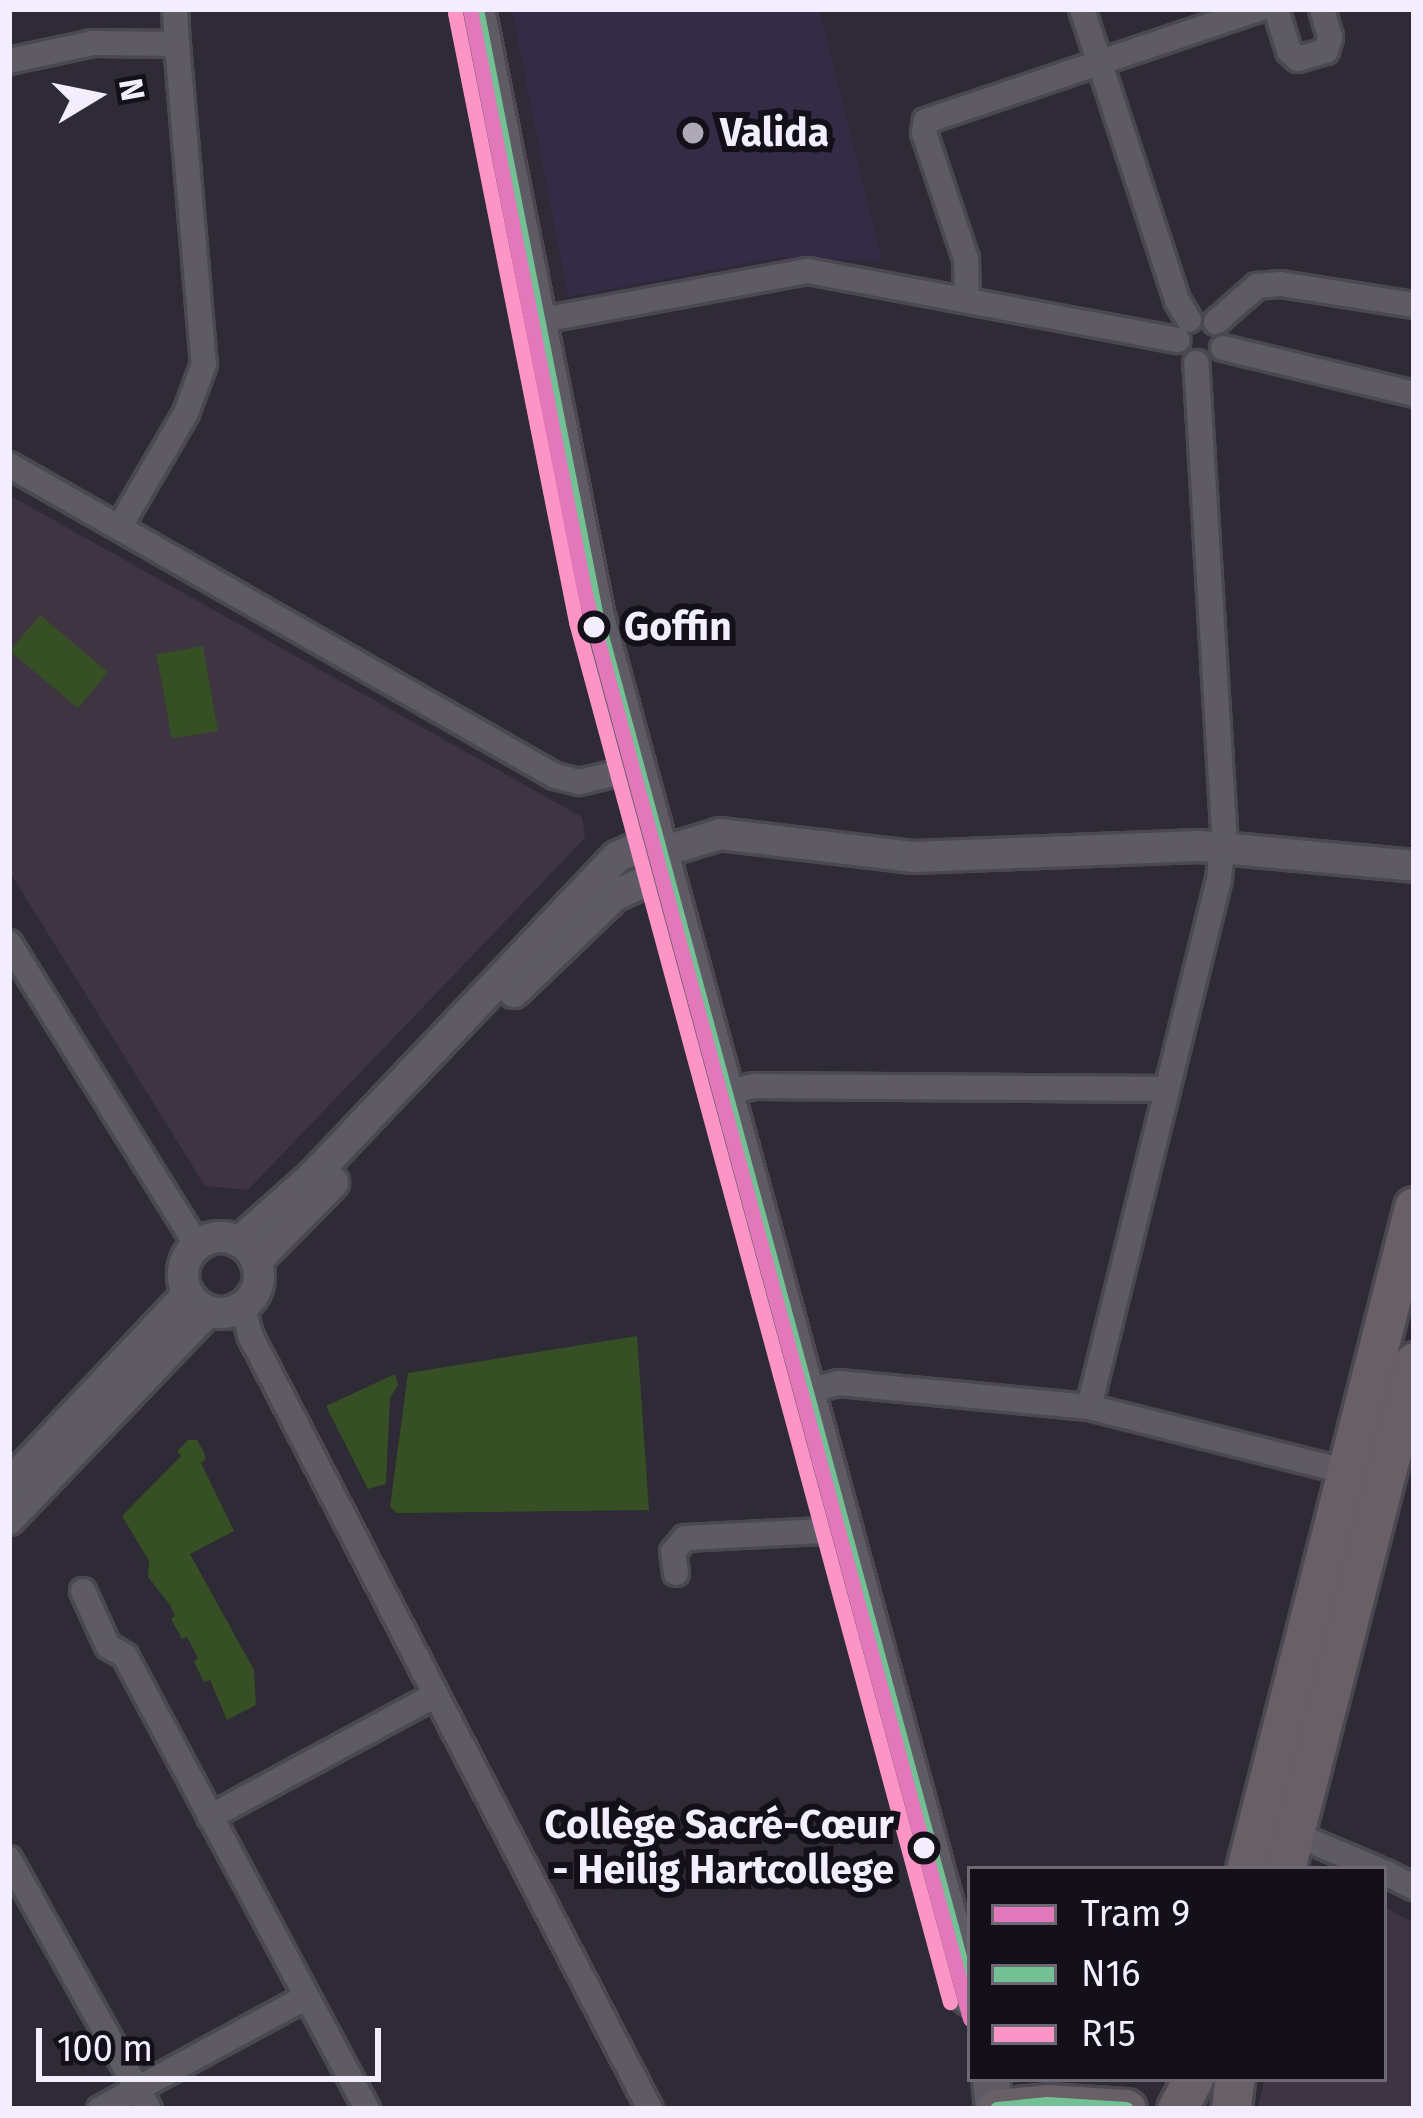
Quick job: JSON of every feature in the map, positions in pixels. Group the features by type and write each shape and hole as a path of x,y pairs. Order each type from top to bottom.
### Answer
{"main road":[{"path":"476,9 573,509 658,867 967,1985"},
{"path":"573,509 568,557 622,772 658,867"},
{"path":"1247,1866 1414,1207"},
{"path":"1289,1851 1414,1362"},
{"path":"1177,2109 1191,2082"},
{"path":"996,2109 1098,2104 1126,2109"}],"street":[{"path":"121,526 187,413 204,364 175,9"},
{"path":"1082,9 1177,300 1185,357 1196,363 1214,359 1223,348"},
{"path":"967,299 966,260 924,133 926,122 1259,9"},
{"path":"1276,9 1289,51 1298,59 1326,51 1330,37 1322,9"},
{"path":"9,61 92,43 177,44"},
{"path":"537,321 808,271 1184,330 1206,317 1216,322 1223,348"},
{"path":"1216,322 1257,286 1281,284 1414,305"},
{"path":"1223,348 1414,394"},
{"path":"1089,1407 1222,847 1196,363"},
{"path":"9,465 555,776 579,782 622,772"},
{"path":"248,1252 313,1176 617,857 658,867 720,834 914,857 1222,847 1414,866"},
{"path":"9,943 197,1245"},
{"path":"724,1094 754,1086 1167,1089"},
{"path":"198,1302 184,1263 197,1245 213,1238 248,1252"},
{"path":"242,1306 257,1286 248,1252"},
{"path":"9,1484 198,1302 242,1306"},
{"path":"9,1519 198,1302"},
{"path":"242,1306 251,1337 650,2109"},
{"path":"805,1392 839,1383 1089,1407 1348,1472"},
{"path":"676,1573 674,1552 686,1538 842,1529"},
{"path":"83,1591 108,1646 125,1656 367,2109"},
{"path":"210,1817 436,1695"},
{"path":"1289,1851 1358,1866"},
{"path":"9,1859 143,2099"},
{"path":"1387,1874 1414,1887"},
{"path":"100,2109 143,2099 306,1997"}],"shaded area":[{"name":"Valida","path":"512,9 819,9 882,261 781,257 568,297"},
{"path":"9,495 582,817 585,838 248,1190 205,1186 9,871"},
{"path":"1387,1909 1414,1923 1414,2109 1257,2109 1264,2082 1387,2082"}],"green space":[{"path":"40,615 108,672 78,708 10,651"},
{"path":"203,646 218,731 172,739 157,654"},
{"path":"637,1336 649,1510 397,1513 390,1507 408,1373"},
{"path":"395,1374 398,1385 390,1398 386,1484 368,1489 326,1406"},
{"path":"188,1440 197,1440 203,1450 206,1459 201,1463 234,1531 190,1554 254,1670 256,1705 227,1720 210,1680 204,1682 194,1662 198,1658 187,1637 182,1639 171,1619 175,1616 170,1605 148,1577 149,1561 122,1516 181,1456 177,1451"}],"tram line":[{"name":"9","path":"470,9 585,594 967,2008"}],"transit line":[{"name":"N16","path":"476,9 596,617 967,1986"},
{"name":"R15","path":"455,13 576,622 950,2002"},
{"name":"N16","path":"997,2109 1047,2104 1126,2109"}],"place":[{"name":"Valida","path":"693,133"},
{"name":"Goffin","path":"594,627"},
{"name":"Collège Sacré-Cœur - Heilig Hartcollege","path":"924,1848"}]}
